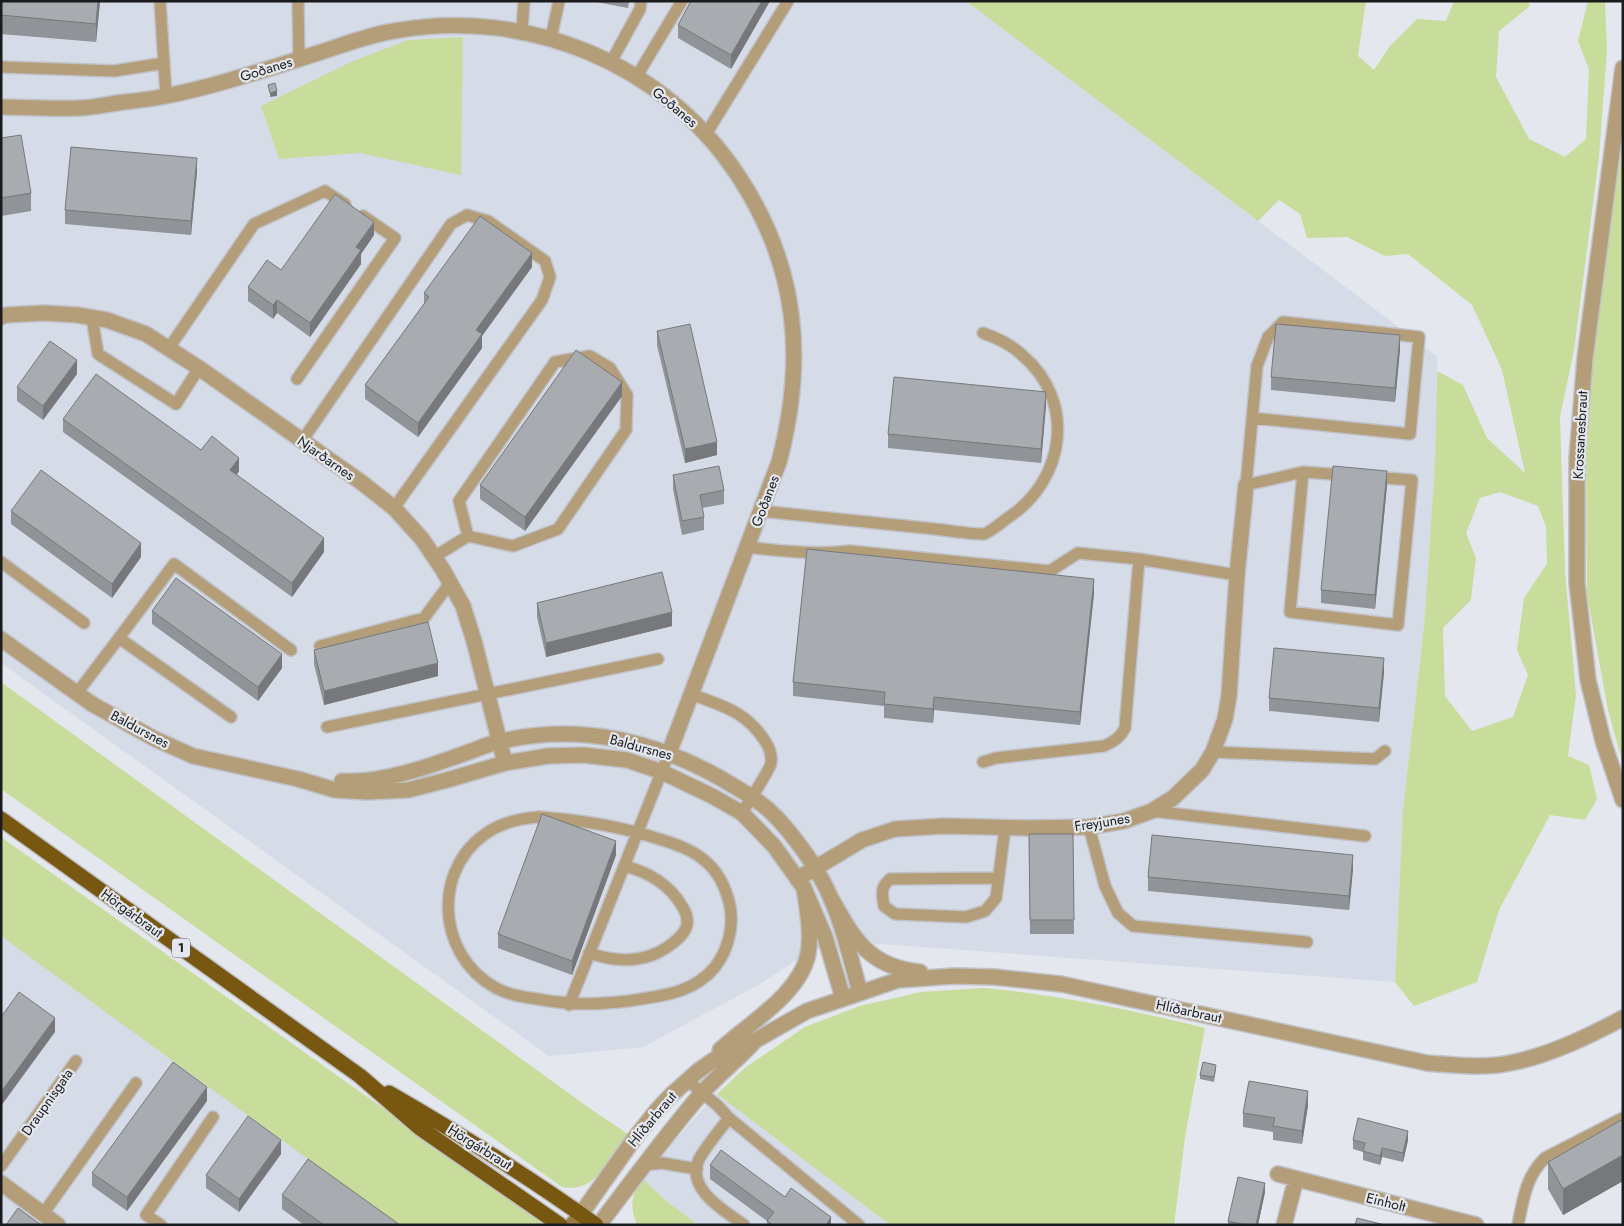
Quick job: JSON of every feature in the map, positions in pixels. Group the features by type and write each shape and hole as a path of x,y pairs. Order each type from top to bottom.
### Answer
{"highway":[{"name":"Hörgárbraut","path":"1,819 360,1076 420,1128 560,1225"},
{"name":"Hörgárbraut","path":"360,1076 459,1133 576,1219 598,1225"}],"street":[{"name":"Goðanes","path":"1,107 81,108 166,96 255,73 363,38 392,31 421,26 480,25 522,31 551,38 584,49 611,62 637,76 668,98 706,134 732,166 749,192 775,248 790,308 794,347 792,401 780,462 669,753"},
{"name":"Krossanesbraut","path":"1623,68 1585,358 1577,458 1577,583 1588,680 1603,741 1623,800"},
{"name":"Njarðarnes","path":"1,317 6,315 77,315 107,320 146,334 199,368 361,482 394,508 434,557 463,606 505,763"},
{"name":"Freyjunes","path":"800,884 815,867 862,840 895,829 944,826 1004,828 1089,826 1124,821 1152,811 1174,798 1202,770 1213,752 1226,719 1246,485"},
{"name":"Baldursnes","path":"1,638 92,704 156,739 193,756 298,779 335,790 367,792 408,790 505,763 548,756 583,755 626,760 662,772 742,813 774,846 800,884 825,937 843,998"},
{"name":"Baldursnes","path":"298,779 355,782 415,770 500,741 531,735 571,733 614,738 669,753 701,766 752,796 776,817 815,867 832,900 860,992"},
{"path":"693,1076 785,993 792,986 802,969 808,955 809,936 800,884"},
{"path":"832,900 850,932 869,954 882,962 905,971 954,976"},
{"name":"Hlíðarbraut","path":"576,1219 634,1139 670,1096 693,1076 727,1051 756,1040 807,1011 898,980 954,976 994,977 1061,984 1427,1063 1474,1066 1514,1062 1551,1051 1623,1018"},
{"name":"Hlíðarbraut","path":"598,1225 703,1093 756,1040"},
{"name":"Einholt","path":"1278,1174 1440,1220 1476,1225"},
{"path":"1284,1225 1296,1178"},
{"path":"1,1183 58,1225"}],"lane":[{"path":"160,1 166,96"},
{"path":"298,1 299,59"},
{"path":"522,31 524,1"},
{"path":"551,38 559,1"},
{"path":"611,62 640,9 641,1"},
{"path":"637,76 682,1"},
{"path":"706,134 788,1"},
{"path":"1,67 114,71 164,63"},
{"path":"169,348 254,224 325,191 395,238 297,379"},
{"path":"302,441 451,224 467,216 488,221 545,261 550,278 542,300 394,508"},
{"path":"92,318 98,354 176,404 199,368"},
{"path":"1252,418 1410,434 1419,337 1283,322 1268,337 1257,366 1252,418 1246,485 1303,472 1412,480 1398,625 1290,612 1303,472"},
{"path":"761,511 984,534 1017,512 1038,491 1052,465 1058,436 1055,407 1043,378 1034,366 1011,346 983,333"},
{"path":"434,557 468,536 513,546 558,529 626,430 627,395 610,368 590,356 555,362 459,501 468,536"},
{"path":"746,547 824,554 850,551 1050,570 1078,553 1139,558 1237,575"},
{"path":"983,762 996,758 1104,746 1112,743 1122,734 1125,728 1139,558"},
{"path":"1,562 84,623"},
{"path":"77,693 174,564 291,650"},
{"path":"320,646 424,618 450,583"},
{"path":"119,638 231,717"},
{"path":"327,727 658,659"},
{"path":"691,694 736,712 749,720 766,743 771,754 771,764 742,813"},
{"path":"1213,752 1375,759 1385,751"},
{"path":"569,1005 669,753"},
{"path":"1152,811 1365,836"},
{"path":"539,817 583,820 638,831 694,852 705,860 723,883 731,910 731,924 723,953 705,977 678,993 603,1004 569,1005 510,994 497,988 473,971 457,947 448,919 449,897 454,875 466,854 481,837 494,828 524,818 539,817"},
{"path":"1089,826 1105,886 1118,913 1133,926 1307,942"},
{"path":"998,878 890,879 884,885 882,894 884,906 895,914 966,917 985,911 996,898 1004,828"},
{"path":"589,953 617,960 645,958 670,945 685,930 687,918 685,911 669,888 647,873 624,866"},
{"name":"Draupnisgata","path":"1,1166 76,1061"},
{"path":"693,1076 703,1093 729,1118 858,1225"},
{"path":"43,1214 136,1083"},
{"path":"161,1225 146,1215 213,1117"},
{"path":"729,1118 699,1160 697,1177 708,1198 744,1225"},
{"path":"1518,1225 1524,1192 1537,1166 1545,1158 1623,1118"},
{"path":"645,1164 662,1163 697,1169"}],"shaded area":[{"path":"1,1 966,1 1437,356 1435,463 1424,627 1403,809 1395,982 882,944 812,950 760,984 643,1047 549,1056 1,663"},
{"path":"1,899 485,1225 1,1225"},
{"path":"717,1094 890,1225 698,1225 665,1200 641,1177"}],"green space":[{"path":"966,1 1366,1 1358,56 1374,70 1390,46 1417,19 1446,21 1454,1 1528,1 1530,6 1499,31 1496,77 1529,139 1565,157 1586,139 1589,69 1578,41 1588,1 1605,1 1607,50 1599,157 1574,350 1560,417 1565,572 1576,695 1568,756 1589,765 1597,799 1585,820 1550,815 1499,910 1477,982 1414,1006 1395,982 1403,809 1424,627 1435,463 1437,371 1463,385 1487,438 1525,473 1502,370 1472,305 1408,254 1385,256 1347,237 1307,238 1300,214 1279,200 1258,221","holes":["1500,492 1538,506 1546,527 1547,564 1524,598 1517,650 1528,675 1513,717 1472,731 1445,696 1443,628 1471,600 1476,558 1466,533 1480,498"]},
{"path":"463,37 461,175 360,153 279,159 261,106 351,62 408,40"},
{"path":"1623,143 1623,764 1608,710 1587,594 1586,451 1598,305"},
{"path":"1,682 592,1110 628,1134 609,1163 593,1180 584,1185 574,1188 562,1187 1,789"},
{"path":"1,837 528,1211 541,1221 543,1225 399,1225 1,936"},
{"path":"984,988 1095,1004 1205,1028 1185,1137 1174,1225 890,1225 717,1094 746,1067 805,1027 860,1006 921,992"},
{"path":"641,1177 665,1200 698,1225 637,1225 632,1206 635,1190"}],"building":[{"path":"1,1 98,1 96,24 1,15"},
{"path":"691,1 762,1 731,55 678,25"},
{"path":"275,83 277,91 270,93 268,85"},
{"path":"21,135 31,193 1,198 1,138"},
{"path":"71,147 197,158 191,221 65,210"},
{"path":"335,194 374,222 356,247 361,250 310,323 277,300 273,305 248,287 267,260 281,270"},
{"path":"480,216 532,253 476,330 482,334 418,423 365,385 429,297 424,293"},
{"path":"690,324 717,442 685,449 657,331"},
{"path":"1276,324 1400,335 1395,388 1271,377"},
{"path":"50,341 77,360 43,406 17,387"},
{"path":"576,350 622,382 525,517 480,485"},
{"path":"96,374 201,450 212,436 239,458 230,470 324,538 292,583 63,419"},
{"path":"894,377 1046,392 1041,449 888,434"},
{"path":"719,466 724,490 700,495 704,517 682,521 673,475"},
{"path":"1333,466 1387,471 1375,595 1321,590"},
{"path":"41,470 141,543 112,584 11,511"},
{"path":"807,549 1094,579 1080,712 934,697 933,709 884,704 885,692 793,682"},
{"path":"662,572 672,612 546,643 537,603"},
{"path":"176,578 282,654 258,687 152,611"},
{"path":"428,622 438,663 324,691 314,650"},
{"path":"1274,648 1384,658 1379,708 1269,698"},
{"path":"542,814 616,841 572,961 498,934"},
{"path":"1029,834 1073,834 1074,920 1030,920"},
{"path":"1152,835 1353,855 1349,896 1148,877"},
{"path":"19,992 55,1018 1,1092 1,1017"},
{"path":"173,1062 207,1087 127,1197 92,1173"},
{"path":"1203,1062 1216,1065 1214,1077 1200,1075"},
{"path":"1249,1081 1308,1091 1302,1131 1273,1126 1275,1118 1243,1113"},
{"path":"248,1116 281,1140 239,1199 206,1175"},
{"path":"1358,1118 1408,1131 1403,1153 1382,1148 1380,1156 1363,1151 1365,1143 1353,1140"},
{"path":"1623,1119 1623,1155 1563,1189 1548,1162"},
{"path":"721,1150 785,1197 791,1188 831,1217 826,1225 773,1225 767,1221 774,1212 710,1165"},
{"path":"308,1159 400,1225 324,1225 282,1195"},
{"path":"1238,1177 1265,1183 1256,1225 1245,1225 1228,1221"},
{"path":"18,1208 41,1225 6,1225"},
{"path":"1357,1218 1385,1225 1355,1225"}]}
